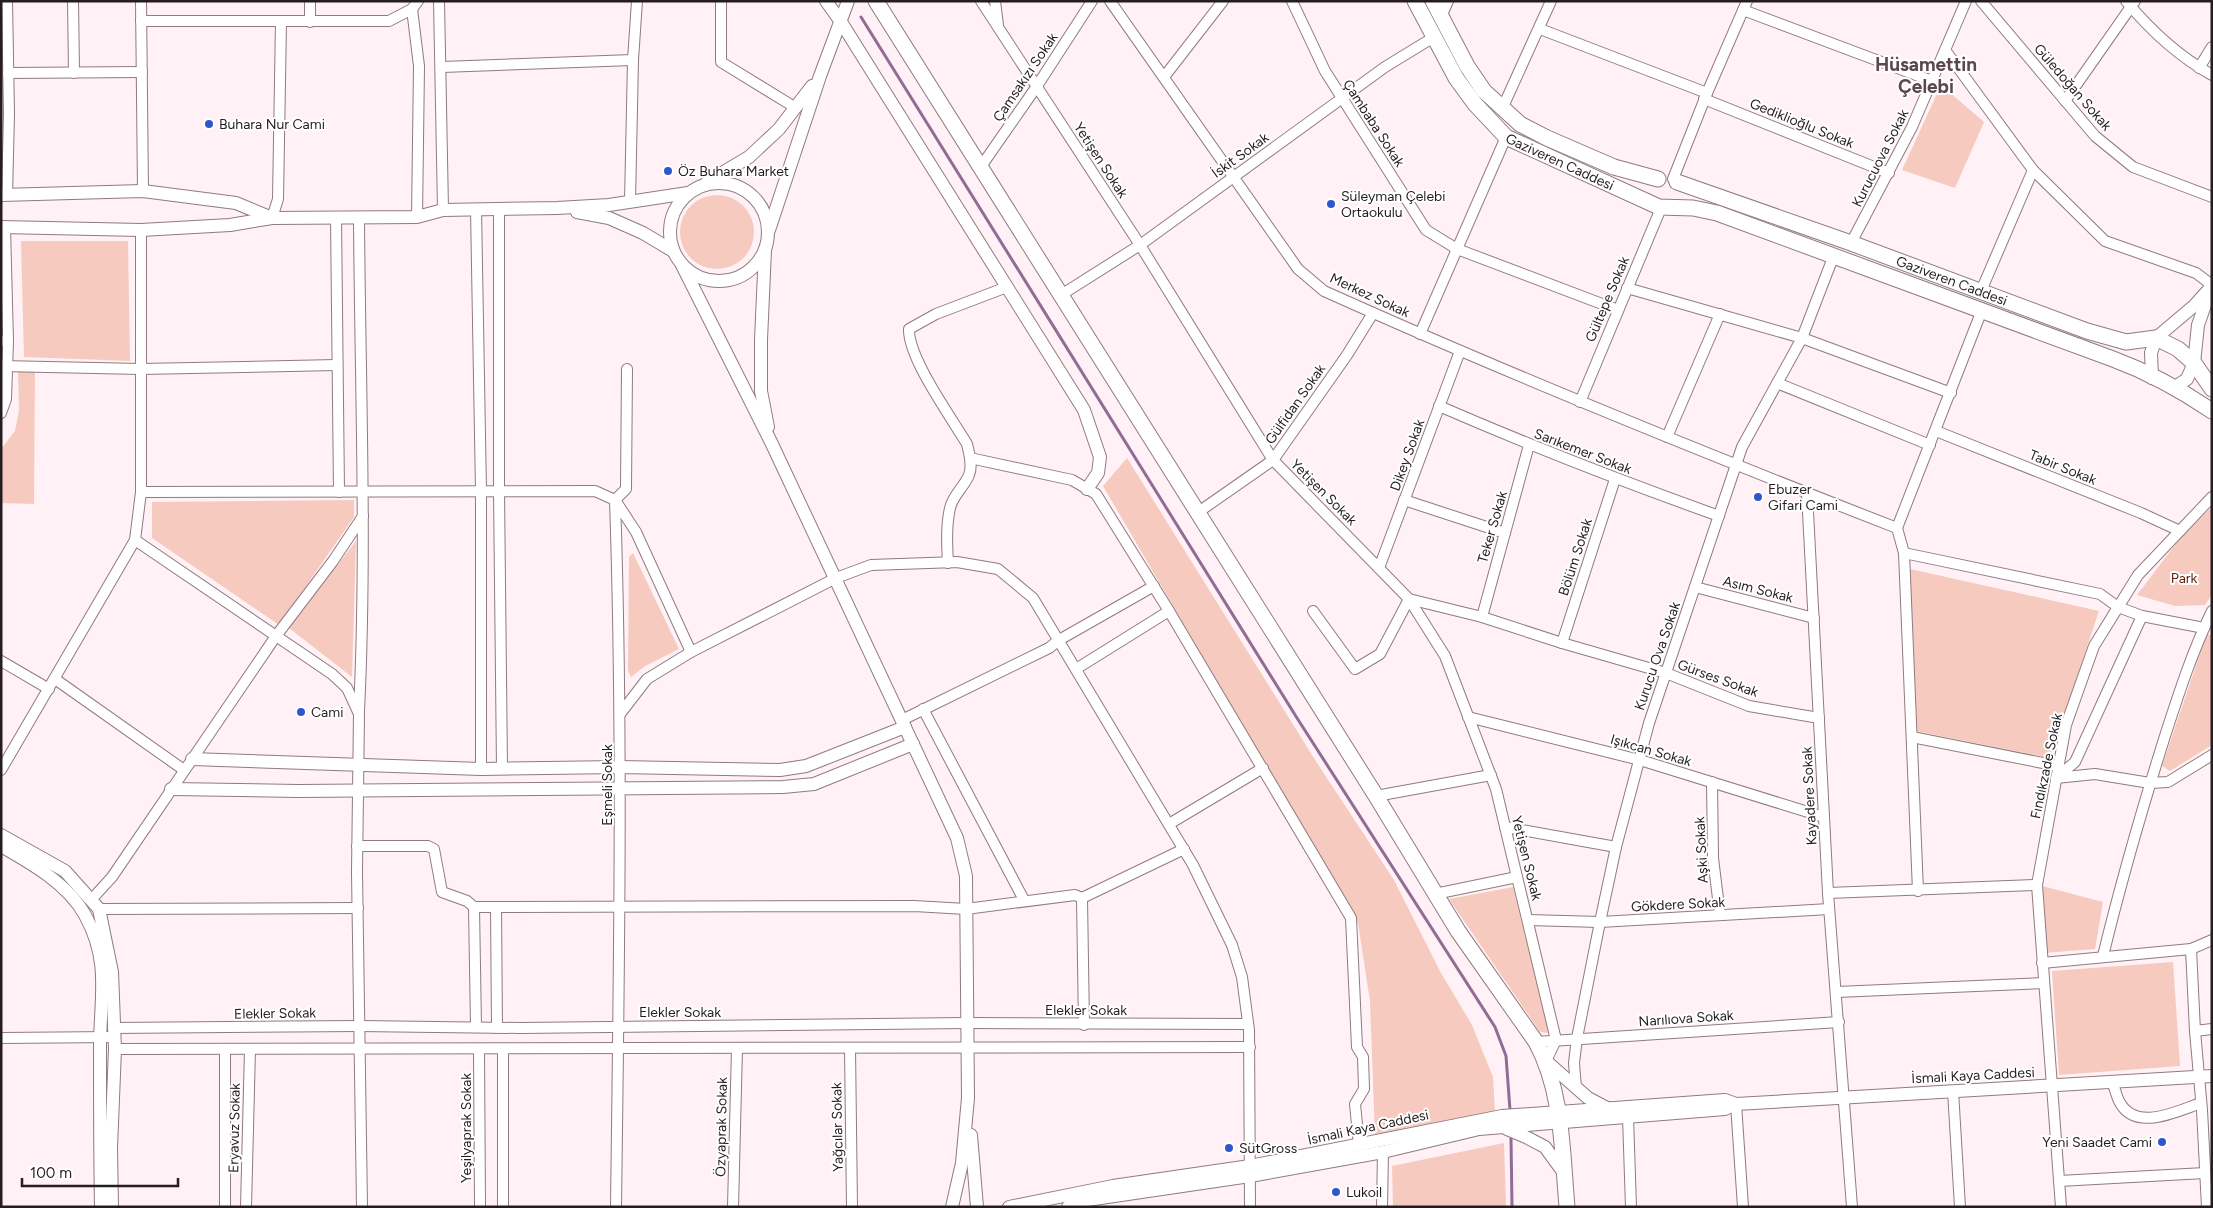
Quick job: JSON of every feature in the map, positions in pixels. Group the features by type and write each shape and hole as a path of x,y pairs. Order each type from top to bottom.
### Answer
{"main road":[{"path":"876,1 1376,796 1434,894 1536,1042 1546,1061 1559,1117 1567,1207"},
{"name":"Gaziveren Caddesi","path":"1415,1 1456,78 1475,104 1506,136 1662,207 1693,208 1717,213 1834,254 2131,366 2174,388 2212,411"},
{"name":"Gaziveren Caddesi","path":"1433,1 1467,66 1484,90 1520,124 1547,138 1614,167 1669,180 1851,243 2087,331 2126,342 2156,338"},
{"path":"1669,180 1680,186 1681,197 1674,206 1662,207 1651,200 1650,190 1669,180"},
{"path":"2156,338 2178,349 2194,363 2212,389"},
{"path":"1557,1207 1564,1174"}],"street":[{"path":"7,1 5,20 8,74 4,195 143,191 236,203 272,218"},
{"path":"73,1 74,73"},
{"path":"141,1 143,191"},
{"path":"310,1 310,22"},
{"path":"439,1 442,67 443,210"},
{"path":"630,202 636,1"},
{"path":"721,1 721,62 796,108"},
{"path":"826,1 1007,287 1087,418 1100,457 1098,473 1087,488"},
{"path":"771,442 762,391 761,340 765,248 768,232 820,76 848,1"},
{"name":"Yetişen Sokak","path":"980,1 1140,245 1273,460 1409,599 1445,656 1491,776 1528,920 1556,1040"},
{"path":"995,1 998,27"},
{"name":"Çamsakızı Sokak","path":"980,168 1037,86 1092,1"},
{"name":"Merkez Sokak","path":"1110,1 1298,269 1324,291 1580,402 1897,528"},
{"path":"1164,77 1223,1"},
{"name":"Çambaba Sokak","path":"1292,1 1325,71 1426,230 1457,249 1618,310"},
{"path":"1441,17 1448,1"},
{"path":"1502,109 1540,29 1551,1"},
{"name":"Kurucuova Sokak","path":"1851,243 1912,128 1966,1"},
{"name":"Güledoğan Sokak","path":"1981,1 2095,136 2132,167 2212,197"},
{"path":"2065,100 2131,3 2151,31 2199,68 2212,75"},
{"path":"141,21 388,21 415,5 419,66 417,217"},
{"path":"1669,180 1745,6 1932,81"},
{"path":"272,218 278,199 281,22"},
{"name":"Gediklioğlu Sokak","path":"1540,29 1889,172"},
{"name":"İskit Sokak","path":"1061,295 1140,245 1385,67 1434,37"},
{"path":"2199,68 2212,47"},
{"path":"1945,50 2033,170 2105,241 2196,273 2212,286"},
{"path":"442,67 633,60"},
{"path":"8,74 142,72"},
{"path":"820,76 779,129 749,157 688,193 677,204 671,219 669,235 673,251 682,265 771,442 957,838 966,876 968,1098 978,1207"},
{"path":"1420,334 1506,136"},
{"path":"1981,291 2033,170"},
{"path":"702,185 718,182 731,184 743,189 761,207 766,219 768,232"},
{"path":"1,413 6,399 3,227 141,230 230,225 272,218 417,217 443,210 557,208 630,202 688,193"},
{"name":"Gültepe Sokak","path":"1580,402 1662,207"},
{"path":"557,208 610,218 643,233 673,251"},
{"path":"476,210 481,491 481,769"},
{"path":"499,210 499,491 502,768"},
{"path":"336,217 339,492"},
{"path":"359,217 363,516 357,846 362,1207"},
{"path":"1,770 135,540 141,492 141,230"},
{"path":"682,265 695,275 711,281 728,280 744,275 756,264 765,248"},
{"name":"Kurucu Ova Sokak","path":"1576,1088 1574,1062 1577,1038 1600,922 1616,847 1649,723 1742,447 1802,338 1834,254"},
{"path":"2152,378 2150,353 2156,338 2195,305 2212,286"},
{"path":"2174,388 2187,379 2194,363 2198,325 2212,286"},
{"path":"948,563 947,529 950,507 969,474 970,458 967,444 916,358 909,338 909,329 936,314 1007,287"},
{"path":"1627,288 1802,338 1951,393"},
{"path":"1918,890 1904,553 1897,528 1982,310"},
{"name":"Gülfidan Sokak","path":"1197,513 1273,460 1347,355 1373,313"},
{"path":"1667,437 1720,314"},
{"name":"Dikey Sokak","path":"1379,568 1460,351"},
{"path":"5,366 141,369 337,364"},
{"name":"Eşmeli Sokak","path":"616,1207 620,906 620,714 615,500 626,489 627,369"},
{"path":"1777,382 1930,445"},
{"name":"Sarıkemer Sokak","path":"1439,406 1529,445 1615,479 1719,516"},
{"name":"Tabir Sokak","path":"1936,431 2141,513 2180,531"},
{"name":"Teker Sokak","path":"1482,616 1529,445"},
{"path":"970,458 1072,480 1096,494 1154,586 1352,918 1357,1047 1363,1057 1364,1089 1356,1104 1359,1145"},
{"name":"Bölüm Sokak","path":"1562,643 1615,479"},
{"path":"141,492 595,491 615,500 636,532 691,652"},
{"name":"Kayadere Sokak","path":"1807,493 1828,893 1852,1207"},
{"name":"Fındıkzade Sokak","path":"2061,1207 2037,885 2066,725 2094,646 2118,607 2138,576 2212,497"},
{"path":"1404,500 1505,533"},
{"path":"95,904 276,636 333,561 363,516"},
{"path":"135,540 332,674 347,688 359,714"},
{"path":"1904,553 2100,594 2118,607 2142,616 2204,628"},
{"path":"620,714 647,680 691,652 836,578 870,565 948,563 998,569 1033,598 1184,849 1232,946 1242,977 1250,1047 1250,1207"},
{"path":"192,759 481,769 620,766 780,770 806,766 904,724 923,709 1049,648 1059,640 1154,586"},
{"name":"Asım Sokak","path":"1695,587 1814,618"},
{"path":"1313,610 1355,669 1380,654 1409,599"},
{"name":"Gürses Sokak","path":"1409,599 1482,616 1562,643 1666,673 1749,706 1819,718"},
{"path":"1076,669 1169,611"},
{"path":"2103,956 2121,883 2150,783 2194,649 2212,611"},
{"path":"2056,778 2075,762 2142,616"},
{"path":"1,662 49,689"},
{"path":"55,679 184,770"},
{"path":"923,709 1024,900"},
{"name":"Işıkcan Sokak","path":"1468,716 1640,760 1824,816"},
{"path":"1912,737 2058,766"},
{"path":"171,789 358,790 783,787 814,784 913,744"},
{"path":"2056,778 2095,774 2150,783 2168,782 2212,755"},
{"path":"1169,824 1263,768"},
{"path":"1376,796 1491,776"},
{"name":"Aşki Sokak","path":"1712,782 1713,858 1720,915"},
{"path":"1505,827 1616,847"},
{"path":"1,835 64,871 95,904 112,972 114,1038 111,1148 112,1207"},
{"path":"1,846 56,882 84,913 93,931 103,967 104,989 100,1037 101,1207"},
{"path":"357,846 428,846 434,849 442,892 467,901 474,907 914,906 966,909 1024,900 1075,895 1082,898 1184,849"},
{"path":"1434,894 1517,877"},
{"path":"1828,893 2037,885"},
{"path":"1082,898 1084,1025"},
{"path":"95,904 358,908"},
{"path":"474,907 476,1027"},
{"path":"496,907 497,1028"},
{"name":"Gökdere Sokak","path":"1528,920 1600,922 1830,909"},
{"path":"2042,962 2192,949 2212,940"},
{"path":"2192,949 2195,1031 2206,1076 2205,1173 2208,1207"},
{"path":"1837,992 2044,983"},
{"name":"Narılıova Sokak","path":"1536,1042 1839,1022"},
{"name":"Elekler Sokak","path":"114,1038 359,1026 497,1028 966,1023 1084,1025 1248,1024"},
{"path":"2195,1031 2212,1029"},
{"path":"1,1038 100,1037 225,1049 1250,1047"},
{"path":"1556,1040 1546,1061 1588,1098 1607,1108"},
{"name":"Özyaprak Sokak","path":"732,1207 737,1048"},
{"name":"Yağcılar Sokak","path":"850,1048 852,1207"},
{"name":"Eryavuz Sokak","path":"225,1049 225,1207"},
{"name":"Eryavuz Sokak","path":"246,1207 250,1049"},
{"name":"Yeşilyaprak Sokak","path":"479,1049 480,1207"},
{"path":"502,1207 503,1049"},
{"name":"İsmali Kaya Caddesi","path":"1009,1207 1113,1186 1250,1171 1462,1122 1502,1116 1628,1117 1725,1109 1736,1104 2206,1076"},
{"path":"2112,1082 2119,1103 2130,1114 2144,1119 2205,1108"},
{"path":"1953,1091 1960,1207"},
{"path":"952,1207 962,1163 968,1098"},
{"name":"İsmali Kaya Caddesi","path":"1068,1207 1087,1200 1250,1171 1382,1152 1479,1129 1502,1128 1607,1108 1725,1100 1736,1104"},
{"path":"1736,1104 1743,1207"},
{"path":"1628,1117 1631,1207"},
{"path":"1502,1128 1526,1136 1545,1147 1564,1174"},
{"path":"1382,1152 1382,1207"},
{"path":"2059,1182 2205,1173"}],"green space":[{"path":"1941,85 1984,122 1955,188 1902,170"},
{"path":"717,195 738,201 748,211 754,232 748,253 738,263 717,269 696,263 686,253 680,232 686,211 696,201"},
{"path":"21,241 128,241 130,361 24,357"},
{"path":"35,368 34,504 1,503 1,449 15,431 19,411 18,369"},
{"path":"1127,458 1317,763 1394,880 1441,973 1472,1025 1493,1077 1495,1111 1375,1135 1370,1001 1358,923 1103,486"},
{"path":"354,500 354,517 279,625 152,538 152,502"},
{"name":"Park","path":"2212,507 2212,594 2205,605 2175,606 2137,595 2181,537"},
{"path":"356,541 352,677 289,628"},
{"path":"633,553 679,649 645,666 631,677 628,671 629,557"},
{"path":"1910,569 2099,611 2050,758 1916,731"},
{"path":"2207,633 2212,637 2212,745 2170,771 2162,766"},
{"path":"2042,886 2103,902 2095,949 2043,953"},
{"path":"1513,887 1549,1033 1540,1032 1449,899"},
{"path":"2173,962 2180,1066 2059,1075 2052,971"},
{"path":"1504,1143 1506,1207 1393,1207 1392,1166"}],"waterway":[{"path":"861,17 1297,718 1495,1027 1506,1056 1510,1110"},
{"path":"1511,1138 1512,1207"}],"place":[{"name":"Buhara Nur Cami","path":"209,124"},
{"name":"Öz Buhara Market","path":"668,171"},
{"name":"Süleyman Çelebi Ortaokulu","path":"1331,204"},
{"name":"Ebuzer Gifari Cami","path":"1758,497"},
{"name":"Cami","path":"301,712"},
{"name":"Yeni Saadet Cami","path":"2162,1142"},
{"name":"SütGross","path":"1229,1148"},
{"name":"Lukoil","path":"1336,1192"}],"district":[{"name":"Hüsamettin Çelebi","path":"1926,75"}]}
